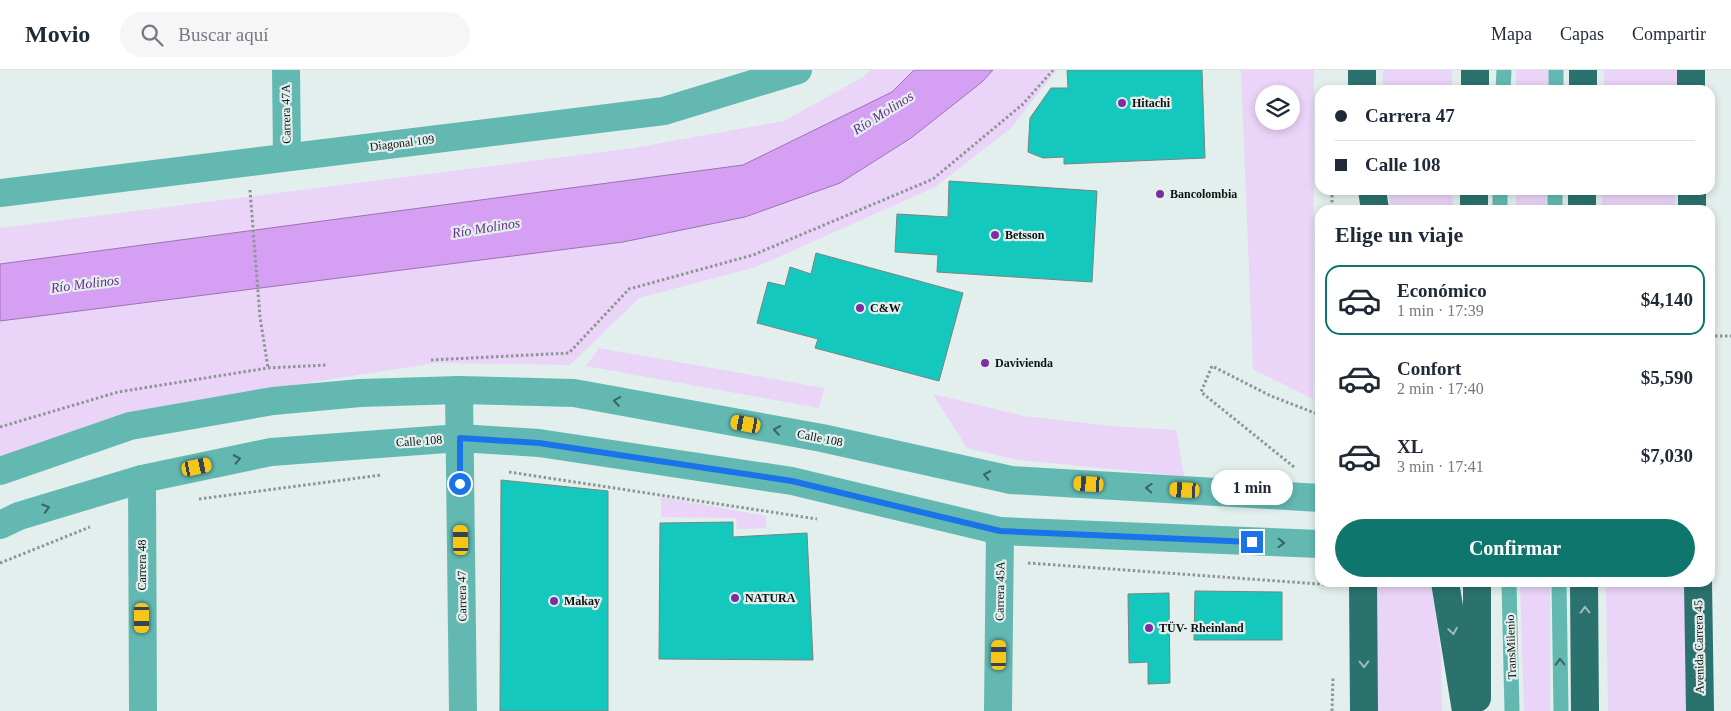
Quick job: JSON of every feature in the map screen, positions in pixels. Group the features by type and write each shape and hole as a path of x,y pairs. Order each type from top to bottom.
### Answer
{"highway":[{"path":"1362,70 1362,85"},
{"path":"1475,70 1475,85"},
{"path":"1583,70 1583,85"},
{"path":"1691,70 1691,85"},
{"path":"1363,587 1364,711"},
{"path":"1446,587 1466,711"},
{"path":"1476,711 1477,587"},
{"path":"1584,587 1586,711"},
{"name":"Avenida Carrera 45","path":"1698,587 1700,711"}],"street":[{"name":"Carrera 47A","path":"286,70 287,157"},
{"name":"Diagonal 109","path":"0,193 664,111 798,70"},
{"name":"Calle 108","path":"0,471 130,426 273,401 360,393 459,390 574,393 822,438 1012,480 1315,498"},
{"name":"Carrera 47","path":"459,390 463,711"},
{"name":"Calle 108","path":"0,525 19,516 142,479 271,452 460,452 539,443 792,481 1000,531 1315,544"},
{"name":"Carrera 48","path":"142,479 143,711"},
{"name":"Carrera 45A","path":"998,711 1000,531"}],"lane":[{"path":"1503,85 1504,70"},
{"path":"1556,70 1556,85"},
{"name":"TransMilenio","path":"1509,587 1512,711"},
{"path":"1559,587 1561,711"}],"path":[{"path":"424,360 569,353 629,289 753,255 933,180 1023,104 1053,70"},
{"path":"250,199 260,317 273,401"},
{"path":"1715,336 1731,336"},
{"path":"0,427 118,392 268,368 336,364"},
{"path":"1269,447 1200,392 1212,366 1271,396 1315,413"},
{"path":"460,452 823,520"},
{"path":"190,500 383,475"},
{"path":"0,563 98,524"},
{"path":"1000,562 1315,584"}],"shaded area":[{"path":"871,70 1057,70 1010,129 935,187 756,267 639,298 570,365 435,363 243,393 0,462 0,228 634,148 784,121 863,77"},
{"path":"1241,70 1314,70 1313,399 1253,369"},
{"path":"1383,70 1452,70 1452,85 1383,85"},
{"path":"1516,70 1549,70 1549,85 1516,85"},
{"path":"1604,70 1678,70 1677,85 1604,85"},
{"path":"1390,195 1452,195 1453,205 1390,205"},
{"path":"1516,195 1546,195 1546,205 1516,205"},
{"path":"1602,195 1675,195 1675,205 1602,205"},
{"path":"599,348 824,388 819,408 586,366"},
{"path":"933,394 1024,416 1110,426 1176,430 1184,476 1018,460 967,448"},
{"path":"661,497 766,516 766,528 737,529 736,518 661,517"},
{"path":"1375,587 1432,587 1441,654 1442,711 1376,711"},
{"path":"1520,587 1550,587 1550,711 1524,711"},
{"path":"1606,587 1686,587 1688,711 1608,711"}],"water":[{"name":"Río Molinos","path":"914,70 993,70 982,82 911,138 840,183 745,217 623,242 0,321 0,264 743,165 892,92"}],"building":[{"name":"Hitachi","path":"1067,70 1202,70 1205,158 1064,164 1064,157 1043,158 1028,152 1030,118 1051,88 1068,88"},
{"name":"Betsson","path":"949,181 1097,191 1092,282 937,272 938,255 895,252 897,214 948,217"},
{"name":"C&W","path":"816,253 963,293 939,381 815,348 818,339 757,323 768,282 785,286 790,267 811,274"},
{"name":"Makay","path":"501,480 608,491 608,711 500,711"},
{"name":"NATURA","path":"733,522 733,537 807,533 813,660 659,659 660,523"},
{"path":"1195,591 1282,592 1282,640 1194,640"},
{"name":"TÜV- Rheinland","path":"1169,593 1170,683 1148,684 1148,662 1129,663 1128,594"}],"place":[{"name":"Hitachi","path":"1122,103"},
{"name":"Bancolombia","path":"1160,194"},
{"name":"Betsson","path":"995,235"},
{"name":"C&W","path":"860,308"},
{"name":"Davivienda","path":"985,363"},
{"name":"NATURA","path":"735,598"},
{"name":"Makay","path":"554,601"},
{"name":"TÜV- Rheinland","path":"1149,628"}],"route":[{"path":"460,484 460,438 539,443 792,481 1000,531 1252,542"}]}
